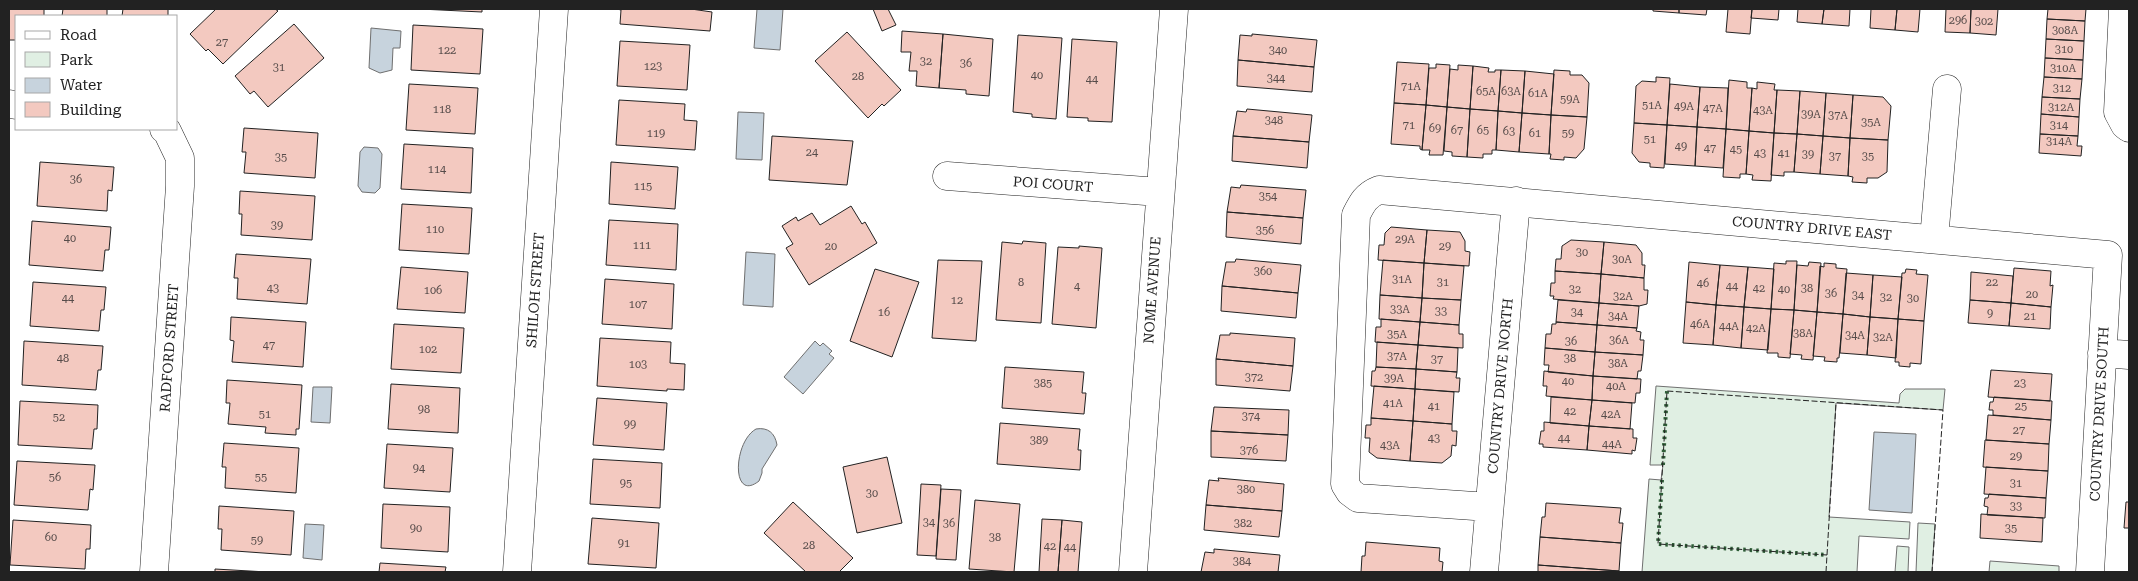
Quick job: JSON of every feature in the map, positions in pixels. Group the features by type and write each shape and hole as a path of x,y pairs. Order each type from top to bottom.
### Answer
{"street":[{"name":"SHILOH STREET","path":"517,572 554,9"},
{"name":"NOME AVENUE","path":"1133,572 1159,192 1174,9"},
{"path":"2123,9 2118,112 2125,125 2129,128"},
{"path":"1934,239 1947,89"},
{"name":"RADFORD STREET","path":"154,572 180,186 180,158 166,130"},
{"name":"POI COURT","path":"947,176 1159,192"},
{"name":"COUNTRY DRIVE EAST","path":"1490,507 1358,498 1350,492 1345,484 1356,215 1363,200 1379,190 2108,255"},
{"name":"COUNTRY DRIVE NORTH","path":"1484,572 1516,201"},
{"name":"COUNTRY DRIVE SOUTH","path":"2090,572 2108,255"},
{"path":"2102,353 2129,355"}],"green space":[{"path":"1656,386 1899,403 1900,394 1905,389 1945,389 1943,410 1836,403 1829,517 1910,522 1909,539 1859,536 1857,572 1642,572 1649,479 1661,480 1663,465 1650,465"},
{"path":"1918,523 1935,524 1932,572 1916,572"},
{"path":"1897,546 1909,547 1908,572 1895,572"},
{"path":"1990,561 2059,566 2059,572 1989,572"}],"water":[{"path":"757,9 783,9 780,50 754,48"},
{"path":"371,28 401,31 400,48 393,48 392,70 380,73 369,68"},
{"path":"738,112 764,113 762,160 736,159"},
{"path":"364,147 378,148 382,154 380,188 375,193 362,192 358,186 360,152"},
{"path":"746,252 775,254 773,307 743,305"},
{"path":"815,341 820,346 823,343 832,351 829,354 834,358 803,394 784,377"},
{"path":"313,387 332,387 330,423 311,422"},
{"path":"756,429 764,429 773,434 777,445 762,469 759,481 750,486 743,484 740,478 738,468 739,457 748,436"},
{"path":"1874,432 1916,434 1912,513 1869,510"},
{"path":"305,524 324,525 322,560 303,558"}],"building":[{"path":"9,9 44,9 44,15 15,15 15,40 9,40"},
{"path":"63,9 107,9 107,15 62,15"},
{"path":"123,9 168,9 168,15 122,15"},
{"path":"216,9 275,9 278,11 223,64 208,49 206,51 190,34"},
{"path":"420,9 482,9 482,12"},
{"path":"617,9 691,9 712,12 710,31 620,24 621,10"},
{"path":"873,9 888,9 896,25 882,31"},
{"path":"1653,9 1679,9 1679,13 1653,11"},
{"path":"1679,9 1707,9 1706,15 1679,13"},
{"path":"1728,9 1752,9 1750,34 1726,32"},
{"path":"1752,9 1779,9 1778,20 1751,18"},
{"path":"1798,9 1824,9 1822,24 1797,22"},
{"path":"1824,9 1850,9 1849,26 1822,24"},
{"path":"1871,9 1897,9 1895,30 1870,28"},
{"path":"1897,9 1920,9 1918,32 1895,30"},
{"path":"1946,9 1971,9 1970,33 1945,32"},
{"path":"1971,9 1998,9 1996,35 1970,33"},
{"path":"2048,9 2086,9 2085,21 2047,19"},
{"path":"2047,19 2085,21 2084,41 2046,39"},
{"path":"294,24 324,58 268,107 254,91 250,94 235,76"},
{"path":"413,25 483,29 480,74 411,70"},
{"path":"902,31 943,34 939,88 916,86 917,71 909,71 911,52 901,52"},
{"path":"847,32 901,90 884,106 882,104 868,118 815,61"},
{"path":"943,34 993,39 989,96 966,94 966,90 939,88"},
{"path":"1252,34 1317,40 1314,67 1238,60 1240,35 1252,36"},
{"path":"1018,35 1062,38 1056,119 1032,117 1032,114 1013,112"},
{"path":"1072,39 1117,42 1112,122 1088,121 1088,118 1067,117"},
{"path":"2046,39 2084,41 2083,60 2045,58"},
{"path":"620,41 690,45 687,90 617,86"},
{"path":"2045,58 2083,60 2082,79 2044,77"},
{"path":"1238,60 1314,67 1312,92 1237,86"},
{"path":"1397,62 1429,64 1426,105 1394,103"},
{"path":"1436,64 1450,65 1447,107 1426,105 1429,68 1436,68"},
{"path":"1458,65 1473,66 1470,109 1447,107 1450,69 1458,70"},
{"path":"1473,66 1489,68 1488,72 1501,70 1498,111 1470,109"},
{"path":"1501,70 1525,71 1522,113 1498,111"},
{"path":"1554,70 1570,71 1570,75 1582,75 1589,83 1587,117 1551,115"},
{"path":"1525,71 1554,74 1551,115 1522,113"},
{"path":"1656,77 1670,78 1667,125 1634,123 1636,86 1642,81 1656,82"},
{"path":"2044,77 2082,79 2080,99 2042,97"},
{"path":"1729,80 1747,82 1747,88 1752,88 1749,131 1726,129"},
{"path":"1757,82 1775,84 1774,90 1777,90 1774,133 1749,131 1752,88 1757,89"},
{"path":"409,84 478,88 475,134 406,130"},
{"path":"1670,84 1700,87 1697,127 1667,125"},
{"path":"1700,87 1728,88 1726,129 1697,127"},
{"path":"1777,90 1800,91 1797,134 1774,133"},
{"path":"1800,91 1826,93 1823,136 1797,134"},
{"path":"1826,93 1853,95 1850,138 1823,136"},
{"path":"1853,95 1883,97 1891,106 1888,140 1850,138"},
{"path":"2042,97 2080,99 2079,117 2041,114"},
{"path":"619,100 685,104 684,120 697,121 695,150 616,145"},
{"path":"1394,103 1426,105 1422,150 1420,146 1391,144"},
{"path":"1426,105 1447,107 1443,155 1429,155 1430,150 1422,150"},
{"path":"1447,107 1470,109 1467,157 1452,156 1452,152 1444,151"},
{"path":"1247,109 1312,115 1309,142 1233,136 1237,111 1246,112"},
{"path":"1470,109 1498,111 1496,150 1492,150 1492,154 1483,154 1483,158 1467,157"},
{"path":"1498,111 1522,113 1519,152 1496,150"},
{"path":"1522,113 1551,115 1549,154 1519,152"},
{"path":"2041,114 2079,117 2078,136 2040,134"},
{"path":"1551,115 1587,117 1584,149 1576,158 1564,157 1564,160 1550,159"},
{"path":"1634,123 1667,125 1664,168 1650,167 1650,163 1639,162 1632,153"},
{"path":"1667,125 1697,127 1695,166 1665,164"},
{"path":"1697,127 1726,129 1723,168 1695,166"},
{"path":"244,128 318,133 315,178 244,173 246,152 242,152"},
{"path":"1726,129 1749,131 1746,174 1740,174 1740,178 1723,177"},
{"path":"1749,131 1774,133 1771,181 1752,180 1753,175 1746,174"},
{"path":"1774,133 1797,134 1794,172 1784,172 1784,176 1771,175"},
{"path":"1797,134 1823,136 1820,174 1794,172"},
{"path":"2040,134 2078,136 2077,146 2082,146 2081,156 2039,153"},
{"path":"772,136 853,141 847,185 769,180"},
{"path":"1233,136 1309,142 1307,168 1232,161"},
{"path":"1823,136 1850,138 1848,176 1820,174"},
{"path":"1850,138 1888,140 1887,172 1878,178 1867,178 1867,183 1852,182 1853,177 1848,176"},
{"path":"404,144 473,148 471,193 401,189"},
{"path":"40,162 114,167 112,191 108,190 107,211 37,206"},
{"path":"611,162 678,167 675,209 609,204"},
{"path":"1241,185 1306,190 1303,218 1227,212 1231,187 1240,188"},
{"path":"240,191 315,196 312,240 241,235 242,214 239,214"},
{"path":"402,204 472,208 469,254 399,250"},
{"path":"851,206 862,224 865,222 877,243 809,285 786,248 793,244 782,226 796,217 798,221 812,213 820,225"},
{"path":"1227,212 1303,218 1301,244 1226,237"},
{"path":"609,220 678,224 676,270 606,265"},
{"path":"32,221 111,227 109,250 105,250 103,271 29,265"},
{"path":"1391,227 1427,230 1424,263 1378,260 1379,245 1384,245 1385,233"},
{"path":"1427,230 1460,232 1465,241 1465,251 1470,252 1469,266 1424,263"},
{"path":"1571,240 1604,242 1601,274 1555,271 1556,259 1561,259 1562,246"},
{"path":"1023,241 1046,243 1041,323 996,320 1002,242 1022,244"},
{"path":"1604,242 1636,245 1642,253 1642,265 1645,265 1644,278 1601,274"},
{"path":"1079,246 1102,248 1096,328 1052,324 1058,247 1079,248"},
{"path":"236,254 311,259 307,304 237,299 238,278 234,278"},
{"path":"1236,259 1301,265 1298,293 1222,286 1226,262 1235,262"},
{"path":"938,260 982,261 976,341 932,338"},
{"path":"1383,260 1424,263 1422,298 1380,295"},
{"path":"1786,261 1797,261 1794,310 1771,309 1774,263 1786,264"},
{"path":"1689,262 1720,265 1716,305 1686,302"},
{"path":"1809,262 1821,263 1817,312 1794,310 1797,265 1808,266"},
{"path":"1424,263 1464,266 1461,300 1422,298"},
{"path":"1824,263 1836,264 1836,268 1847,269 1843,314 1817,312 1820,266 1824,267"},
{"path":"1720,265 1748,267 1744,307 1716,305"},
{"path":"401,267 468,272 465,313 397,309"},
{"path":"1748,267 1774,269 1771,309 1744,307"},
{"path":"2014,268 2051,271 2050,286 2053,285 2051,307 2011,303"},
{"path":"875,269 919,282 892,357 850,341"},
{"path":"1906,269 1917,270 1916,274 1928,275 1924,321 1898,319 1902,273 1905,273"},
{"path":"1555,271 1601,274 1599,303 1553,299 1554,296 1550,296 1551,283 1555,283"},
{"path":"1971,272 2013,276 2011,303 1970,300"},
{"path":"1846,273 1873,275 1870,317 1843,314"},
{"path":"1601,274 1644,278 1644,290 1648,290 1647,304 1639,306 1599,303"},
{"path":"1873,275 1902,277 1898,319 1870,317"},
{"path":"605,279 674,284 672,329 602,324"},
{"path":"33,282 106,287 104,310 101,310 99,331 30,326"},
{"path":"1222,286 1298,293 1296,318 1221,311"},
{"path":"1380,295 1422,298 1420,322 1379,319"},
{"path":"1422,298 1461,300 1459,325 1420,322"},
{"path":"1558,300 1599,303 1597,325 1556,322"},
{"path":"1970,300 2011,303 2009,326 1968,323"},
{"path":"1686,302 1716,305 1713,345 1683,343"},
{"path":"1599,303 1639,306 1637,328 1597,325"},
{"path":"2011,303 2051,307 2050,329 2009,326"},
{"path":"1716,305 1744,307 1741,348 1713,345"},
{"path":"1744,307 1771,309 1768,350 1741,348"},
{"path":"1771,309 1794,310 1790,358 1778,357 1778,353 1767,353"},
{"path":"1794,310 1817,312 1813,360 1801,359 1802,355 1790,354"},
{"path":"1817,312 1843,314 1837,362 1824,361 1825,357 1813,356"},
{"path":"1843,314 1870,317 1867,355 1840,353"},
{"path":"231,317 306,322 303,367 232,362 234,341 230,340"},
{"path":"1870,317 1898,319 1896,358 1867,355"},
{"path":"1381,319 1420,322 1418,345 1375,342 1376,327 1381,327"},
{"path":"1898,319 1924,321 1921,364 1910,363 1910,367 1899,366 1899,362 1895,362"},
{"path":"1420,322 1459,325 1459,334 1463,334 1463,348 1418,345"},
{"path":"1556,322 1597,325 1595,352 1545,348 1546,334 1551,334 1552,324 1556,324"},
{"path":"394,324 464,328 461,373 391,369"},
{"path":"1597,325 1637,328 1636,331 1641,332 1640,340 1644,340 1643,355 1595,352"},
{"path":"1230,333 1295,338 1293,366 1216,359 1220,335 1230,335"},
{"path":"600,338 671,342 670,363 685,364 684,390 667,389 667,391 597,386"},
{"path":"24,341 103,346 101,370 98,370 96,390 22,385"},
{"path":"1377,342 1418,345 1416,369 1376,367"},
{"path":"1418,345 1458,348 1457,372 1416,369"},
{"path":"1545,348 1595,352 1593,376 1548,372 1549,365 1544,365"},
{"path":"1595,352 1643,355 1641,371 1638,371 1637,379 1593,376"},
{"path":"1216,359 1293,366 1290,391 1216,385"},
{"path":"1005,367 1084,372 1082,393 1086,393 1084,414 1002,408"},
{"path":"1376,367 1416,369 1415,389 1371,386 1372,371 1375,371"},
{"path":"1416,369 1457,372 1456,378 1460,378 1459,392 1415,389"},
{"path":"1991,370 2052,374 2050,401 1988,397"},
{"path":"1544,371 1593,376 1592,400 1546,396 1547,386 1543,386"},
{"path":"1593,376 1641,379 1640,393 1636,393 1635,403 1592,400"},
{"path":"227,380 302,385 299,429 296,429 296,435 265,433 266,427 228,424 230,403 226,403"},
{"path":"391,384 460,388 458,433 388,429"},
{"path":"1374,386 1415,389 1413,421 1371,418"},
{"path":"1415,389 1454,392 1452,424 1413,421"},
{"path":"1551,397 1592,400 1589,426 1550,423"},
{"path":"1994,397 2052,401 2051,420 1993,415 1993,410 1989,410 1990,402 1993,402"},
{"path":"597,398 667,403 664,450 593,445"},
{"path":"1592,400 1632,403 1630,429 1589,426"},
{"path":"20,401 98,405 97,429 94,429 92,449 18,445"},
{"path":"1214,407 1289,410 1288,435 1211,431"},
{"path":"1988,415 2051,420 2049,444 1986,440"},
{"path":"1371,418 1413,421 1410,461 1377,458 1369,452 1370,438 1365,438 1366,425 1371,425"},
{"path":"1413,421 1452,424 1452,431 1457,431 1456,446 1452,445 1451,456 1442,463 1410,461"},
{"path":"1544,422 1589,426 1587,450 1543,447 1543,444 1539,444 1541,431 1544,431"},
{"path":"1000,423 1080,429 1078,450 1081,450 1080,470 997,464"},
{"path":"1589,426 1633,429 1633,438 1637,438 1635,451 1632,450 1632,454 1587,450"},
{"path":"1211,431 1288,435 1286,461 1211,457"},
{"path":"1985,440 2049,444 2048,471 1983,467"},
{"path":"224,443 299,448 296,493 225,488 226,467 222,467"},
{"path":"387,444 453,448 450,492 384,488"},
{"path":"887,457 902,523 857,533 843,467"},
{"path":"593,459 662,463 660,508 590,504"},
{"path":"17,461 95,465 93,490 90,489 88,510 14,505"},
{"path":"1986,467 2048,471 2046,498 1984,494"},
{"path":"1218,478 1284,484 1282,511 1206,505 1209,480 1219,481"},
{"path":"921,484 941,485 936,556 917,555"},
{"path":"941,489 961,490 956,560 936,559"},
{"path":"1989,494 2046,498 2045,518 1987,515 1988,507 1984,506 1985,498 1988,498"},
{"path":"975,500 1020,504 1014,572 969,569"},
{"path":"793,502 853,558 839,572 806,572 764,533"},
{"path":"2126,502 2129,502 2129,528 2124,528"},
{"path":"1546,503 1621,508 1619,523 1623,523 1621,543 1540,537 1542,517 1545,517"},
{"path":"383,504 450,507 448,552 381,548"},
{"path":"1206,505 1282,511 1279,537 1204,530"},
{"path":"219,506 294,511 291,555 221,550 222,529 218,529"},
{"path":"1981,514 2043,518 2042,542 1980,538"},
{"path":"592,518 659,523 656,568 588,564"},
{"path":"1042,519 1062,520 1058,572 1039,572"},
{"path":"13,520 91,525 90,549 86,549 85,569 10,565"},
{"path":"1062,520 1082,522 1078,572 1058,572"},
{"path":"1540,537 1621,543 1619,571 1538,565"},
{"path":"1366,542 1440,548 1439,561 1443,562 1442,572 1361,572 1362,556 1365,556"},
{"path":"1214,549 1280,555 1278,572 1201,572 1205,552 1214,553"},
{"path":"380,563 446,567 445,572 379,572"},
{"path":"1538,565 1619,571 1619,572 1538,572"},
{"path":"215,569 267,572 215,572"}],"hedge":[{"path":"1663,465 1667,391"},
{"path":"1662,480 1658,544 1827,555"}],"fence":[{"path":"1826,572 1827,555 1658,544 1667,391 1943,410 1932,572"},
{"path":"1827,555 1836,403"}]}
